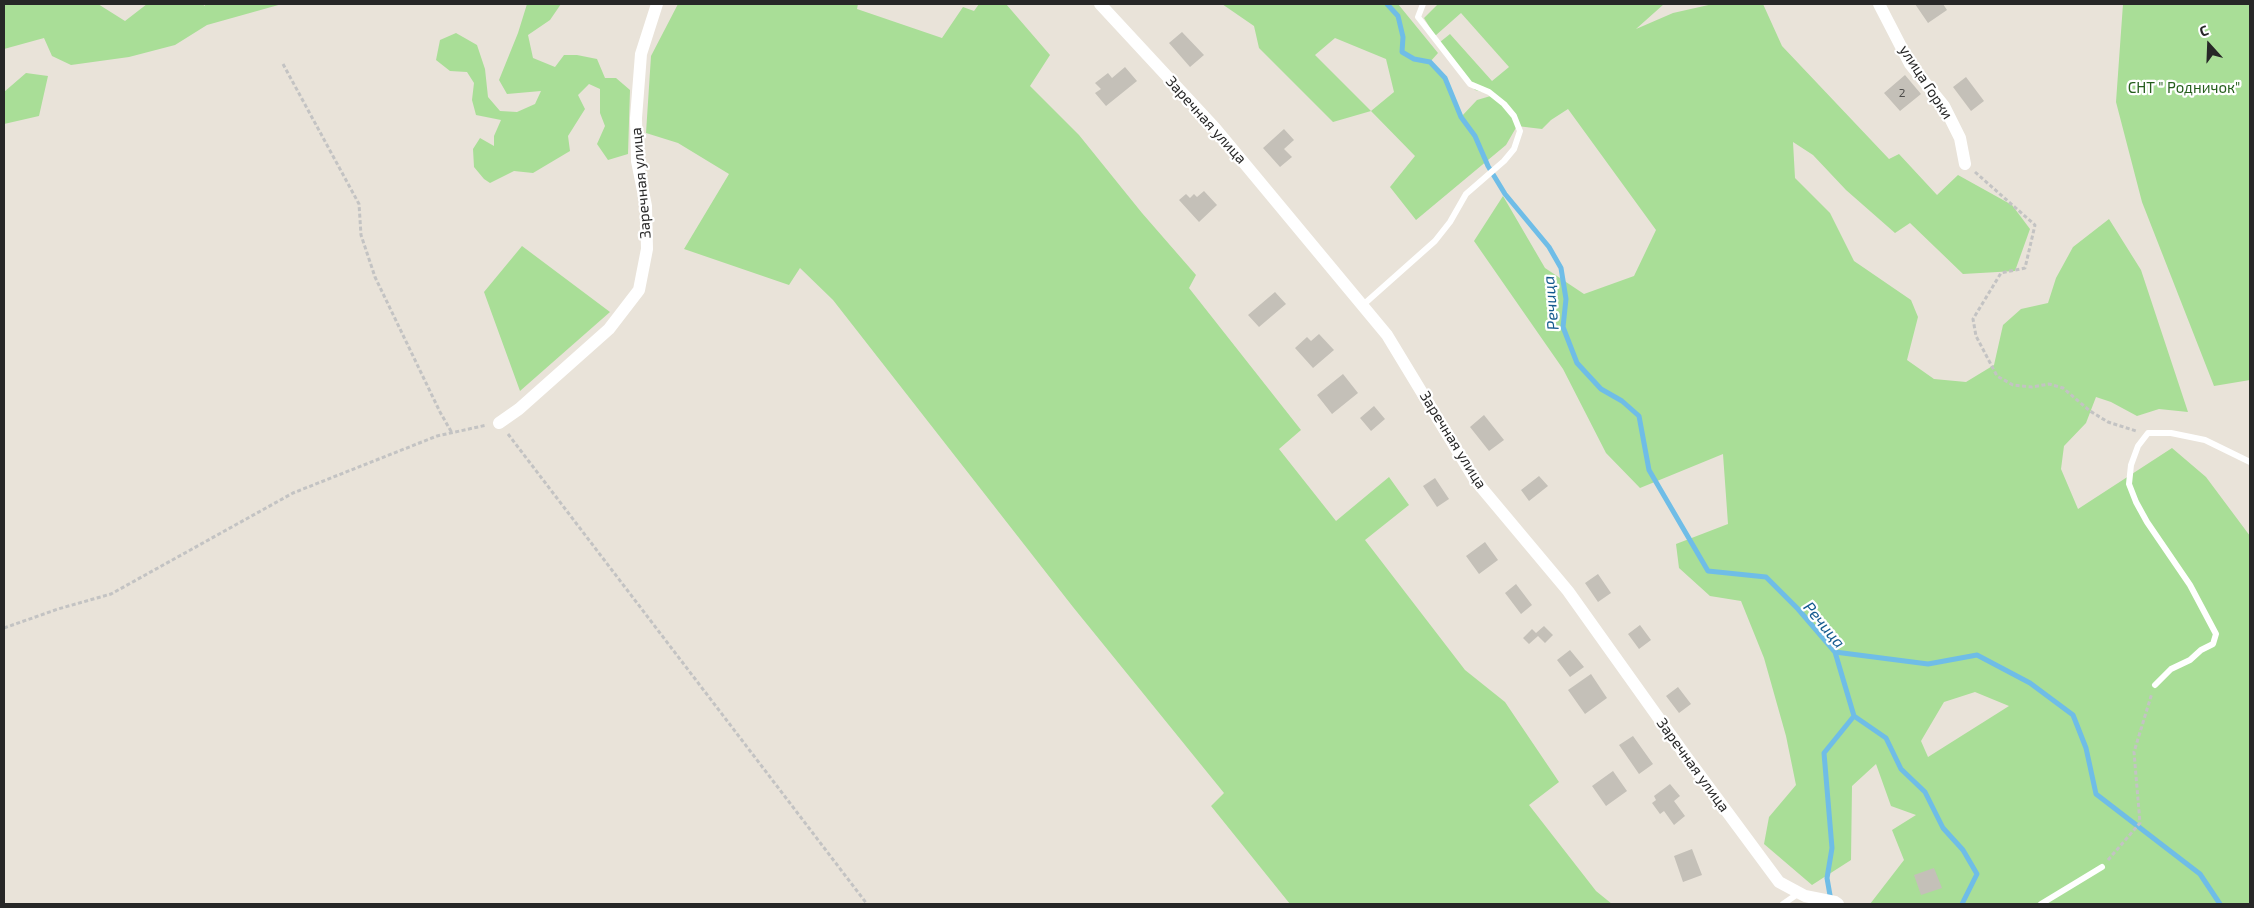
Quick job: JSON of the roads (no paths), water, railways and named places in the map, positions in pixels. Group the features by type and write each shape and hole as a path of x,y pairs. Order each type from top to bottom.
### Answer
{"street":[{"name":"Заречная улица","path":"499,423 519,409 609,329 639,290 647,249 646,206 637,161 636,118 641,54 657,4"},
{"name":"Заречная улица","path":"1100,4 1215,128 1387,335 1475,480 1568,590 1685,755 1779,882 1799,893 1838,904"},
{"name":"улица Горки","path":"1879,4 1910,64 1944,106 1960,138 1965,164"}],"lane":[{"path":"1363,305 1435,242 1450,222 1466,194 1514,149 1520,131 1514,116 1489,92 1470,84 1418,17 1423,4"},
{"path":"2155,685 2171,668 2190,660 2201,650 2213,644 2216,634 2190,585 2147,522 2129,484 2138,446 2148,433 2170,433 2205,440 2250,462"},
{"path":"2041,904 2102,867"},
{"path":"1783,904 1799,893"}],"waterway":[{"name":"Речица","path":"1387,4 1398,16 1403,37 1402,52 1414,59 1430,62 1445,78 1461,117 1475,136 1488,166 1505,194 1549,247 1561,268 1566,299 1563,327 1577,363 1601,389 1622,401 1639,416 1649,470 1708,571 1766,577 1798,609 1835,652 1854,716 1886,738 1901,769 1925,792 1943,828 1963,850 1977,874 1962,904"},
{"path":"1835,652 1928,664 1977,655 2030,683 2073,715 2086,748 2096,794 2200,874 2220,904"},
{"name":"Речица","path":"1831,901 1827,878 1832,848 1824,753 1854,716"}],"park label":[{"name":"СНТ \" Родничок\"","path":"2184,88"}]}
